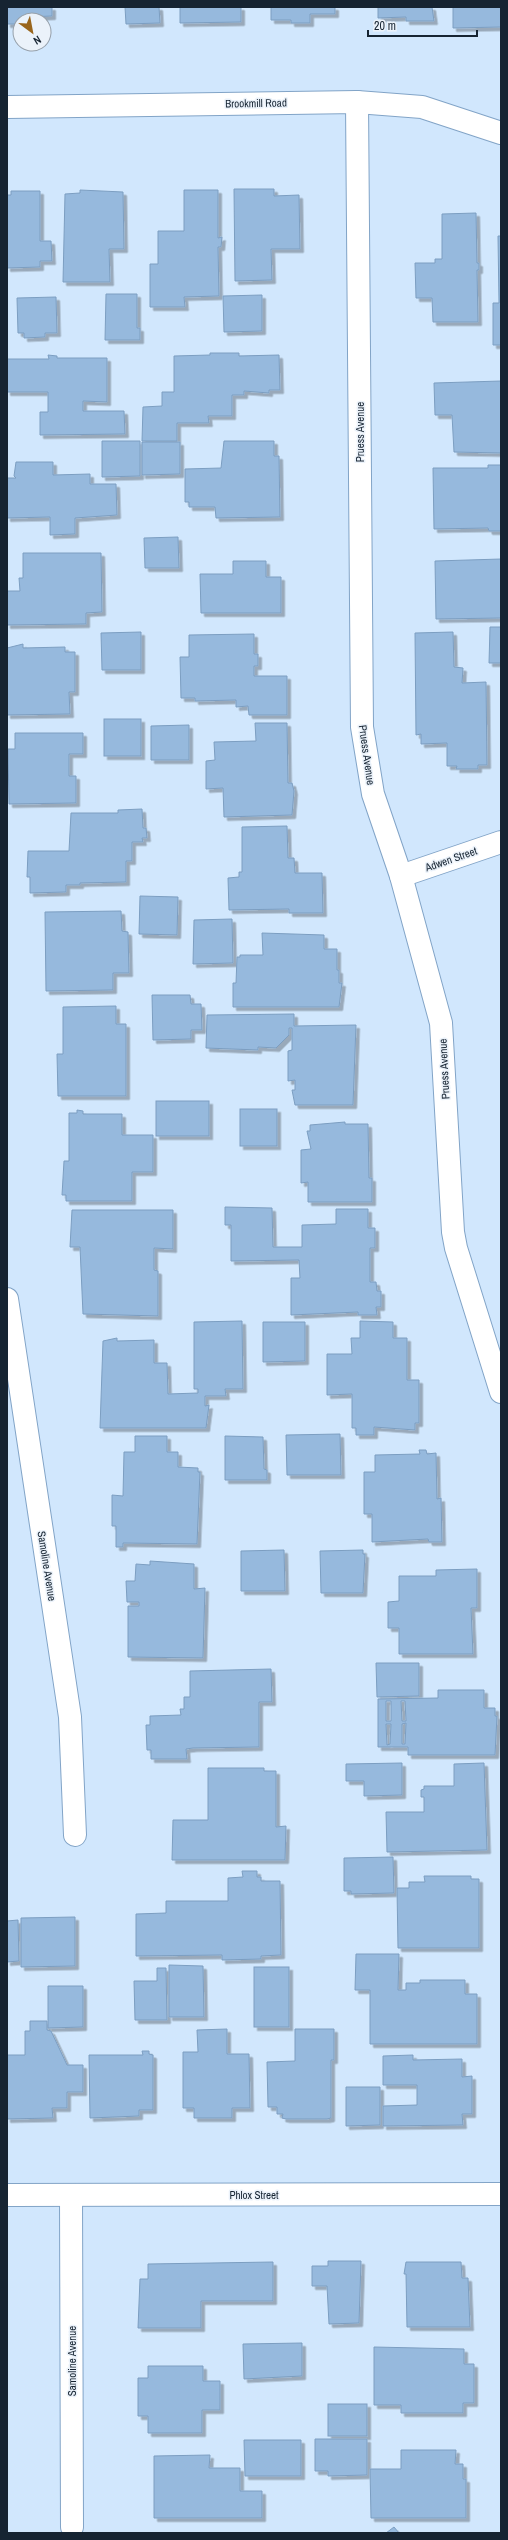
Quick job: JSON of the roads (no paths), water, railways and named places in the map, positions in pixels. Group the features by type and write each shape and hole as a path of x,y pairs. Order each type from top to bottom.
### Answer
{"street":[{"name":"Brookmill Road","path":"7,107 357,102 422,107 501,133"},
{"name":"Pruess Avenue","path":"357,102 362,727 373,794 401,876 441,1023 456,1248 501,1392"},
{"name":"Adwen Street","path":"401,876 501,842"},
{"name":"Samoline Avenue","path":"7,1299 70,1717 75,1836"},
{"name":"Phlox Street","path":"7,2195 501,2194"},
{"name":"Samoline Avenue","path":"71,2195 72,2527"}]}
